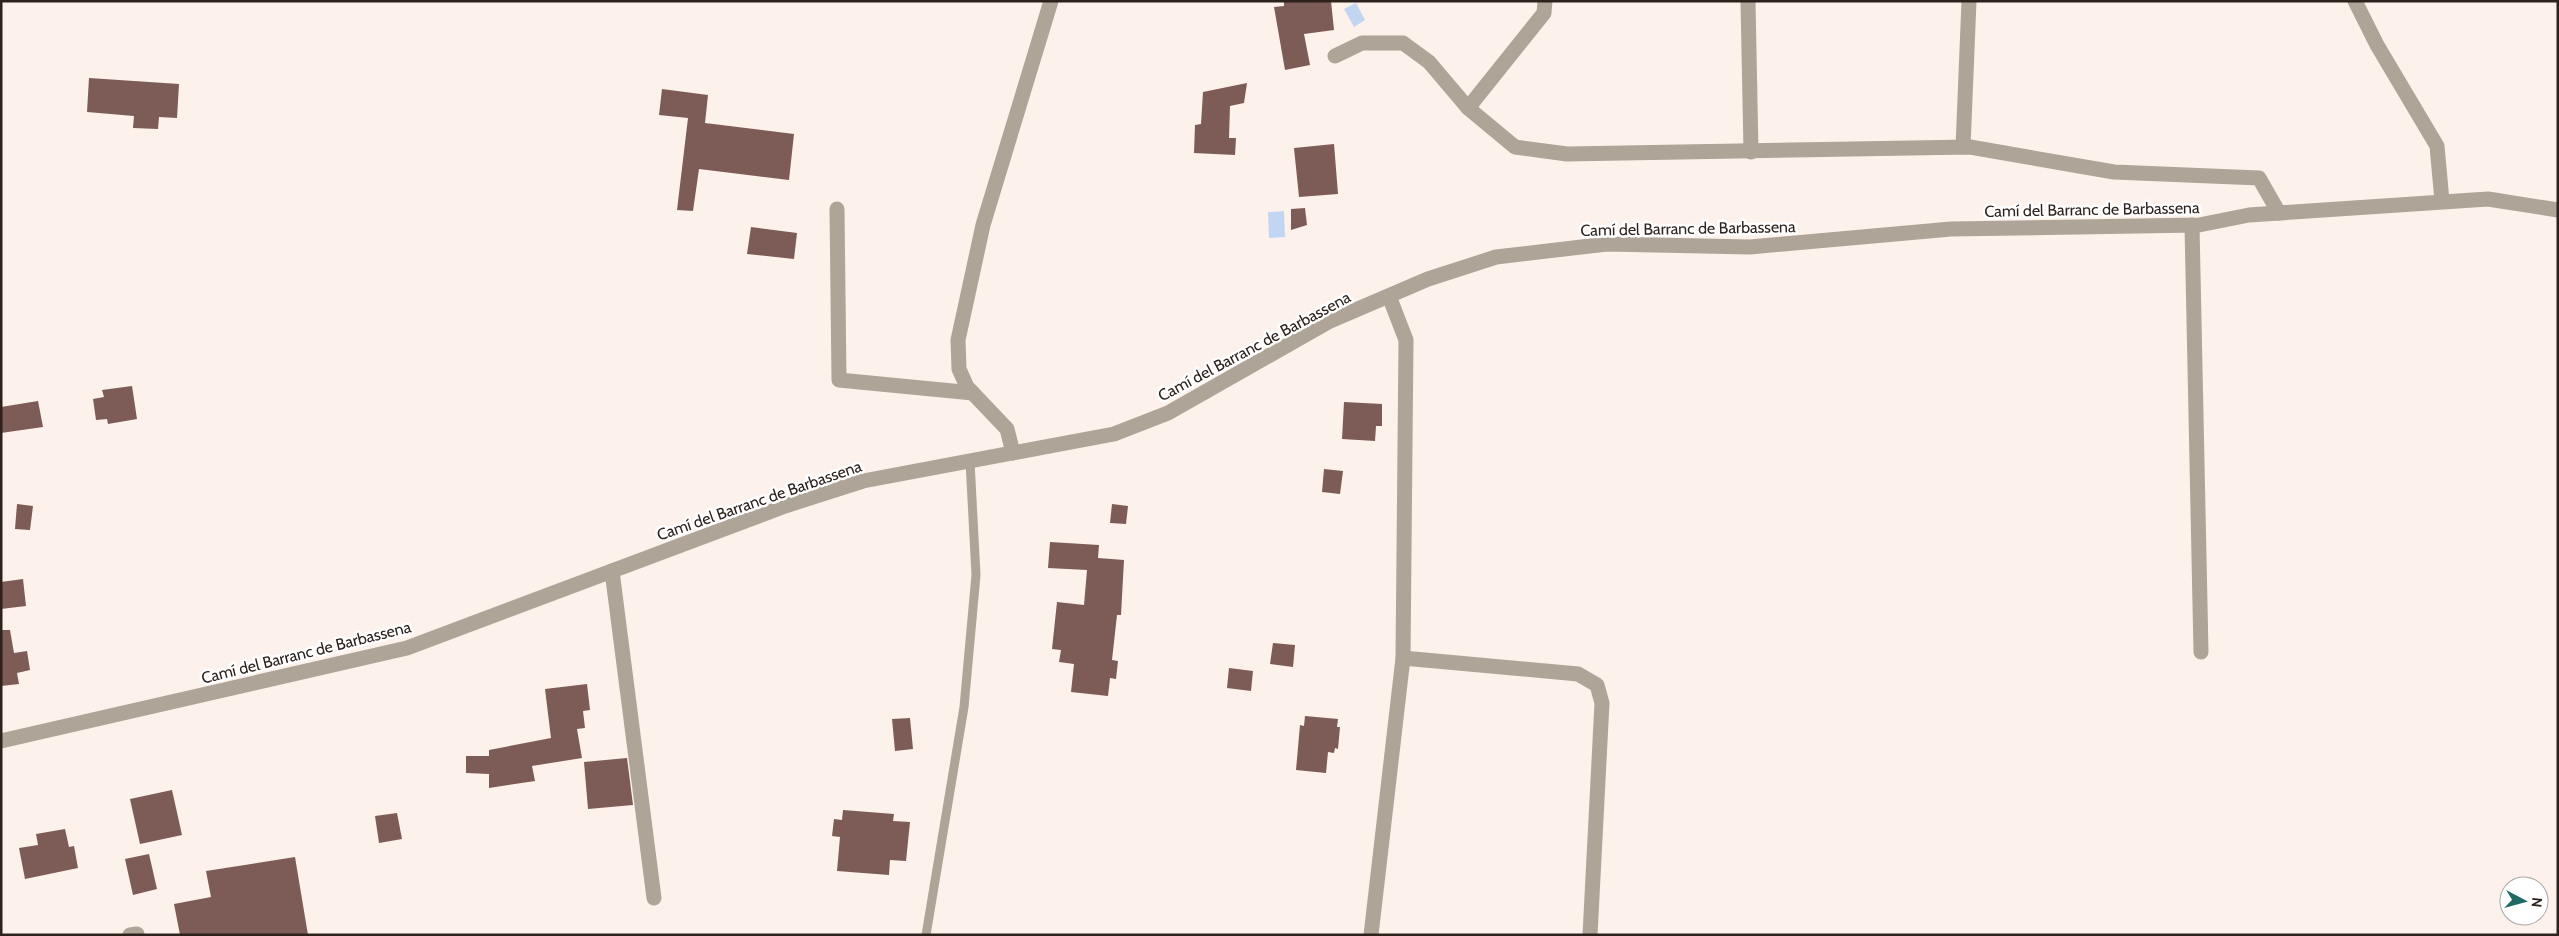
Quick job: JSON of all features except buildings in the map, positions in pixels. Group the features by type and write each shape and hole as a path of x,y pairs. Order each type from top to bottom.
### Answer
{"street":[{"path":"1013,453 1008,429 967,388 959,369 958,340 983,225 1050,1"},
{"path":"1468,108 1544,13 1545,1"},
{"path":"1748,1 1751,152"},
{"path":"1963,147 1969,1"},
{"path":"2355,1 2377,46 2437,146 2442,202"},
{"path":"1335,56 1362,43 1404,43 1429,62 1468,108 1516,147 1567,154 1963,147 2114,172 2259,178 2279,214"},
{"name":"Camí del Barranc de Barbassena","path":"1,741 407,648 785,506 863,481 1114,434 1168,413 1330,321 1428,279 1496,257 1607,244 1750,247 1951,230 2192,225 2249,215 2488,199 2558,210"},
{"path":"837,209 839,380 973,394"},
{"path":"2192,225 2201,652"},
{"path":"1371,935 1403,658 1406,340 1389,296"},
{"path":"612,571 654,898"},
{"path":"1403,658 1578,674 1597,685 1602,703 1590,935"}],"lane":[{"path":"926,935 964,707 975,585 970,461"}],"water":[{"path":"1356,3 1365,20 1354,27 1344,9"},
{"path":"1284,211 1285,237 1269,238 1268,212"}]}
